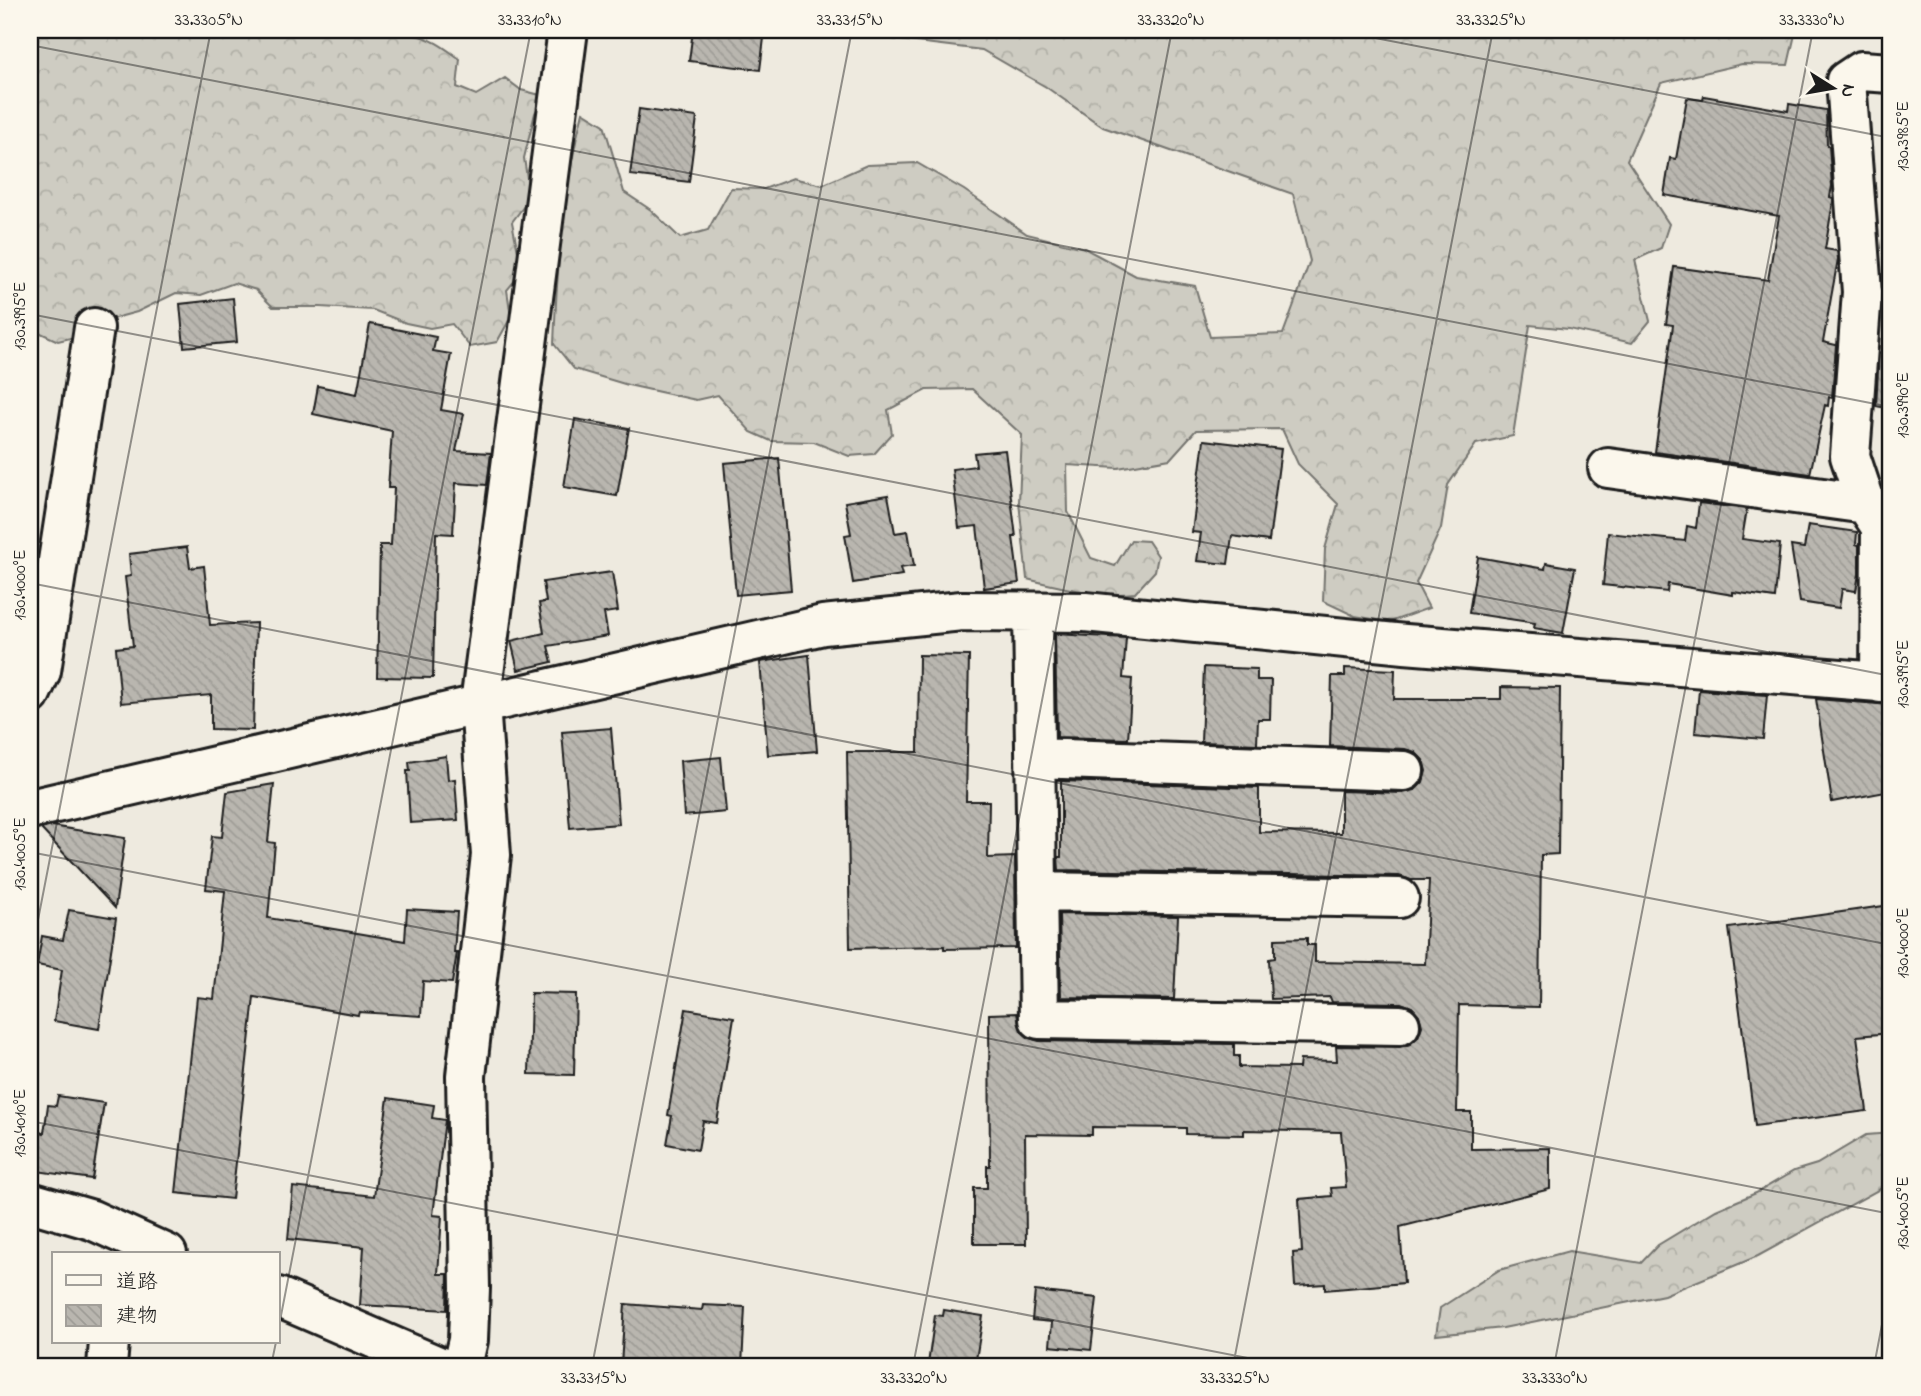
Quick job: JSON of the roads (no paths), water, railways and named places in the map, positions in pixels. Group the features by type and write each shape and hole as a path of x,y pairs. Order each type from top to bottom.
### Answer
{"street":[{"path":"463,1366 468,1340 470,1288 466,1076 491,855 480,704 568,30"},
{"path":"30,809 823,625 962,611 1085,612 1405,644 1886,683 1881,527 1866,504 1850,456 1862,292 1846,81 1861,71 1891,73"},
{"path":"30,695 41,671 94,328"},
{"path":"1608,468 1866,504"},
{"path":"1033,612 1039,1019 1400,1025"},
{"path":"1035,758 1404,771"},
{"path":"1037,892 1399,898"},
{"path":"30,1202 92,1220 116,1243 158,1252"},
{"path":"280,1298 438,1366"},
{"path":"107,1366 108,1344"}]}
